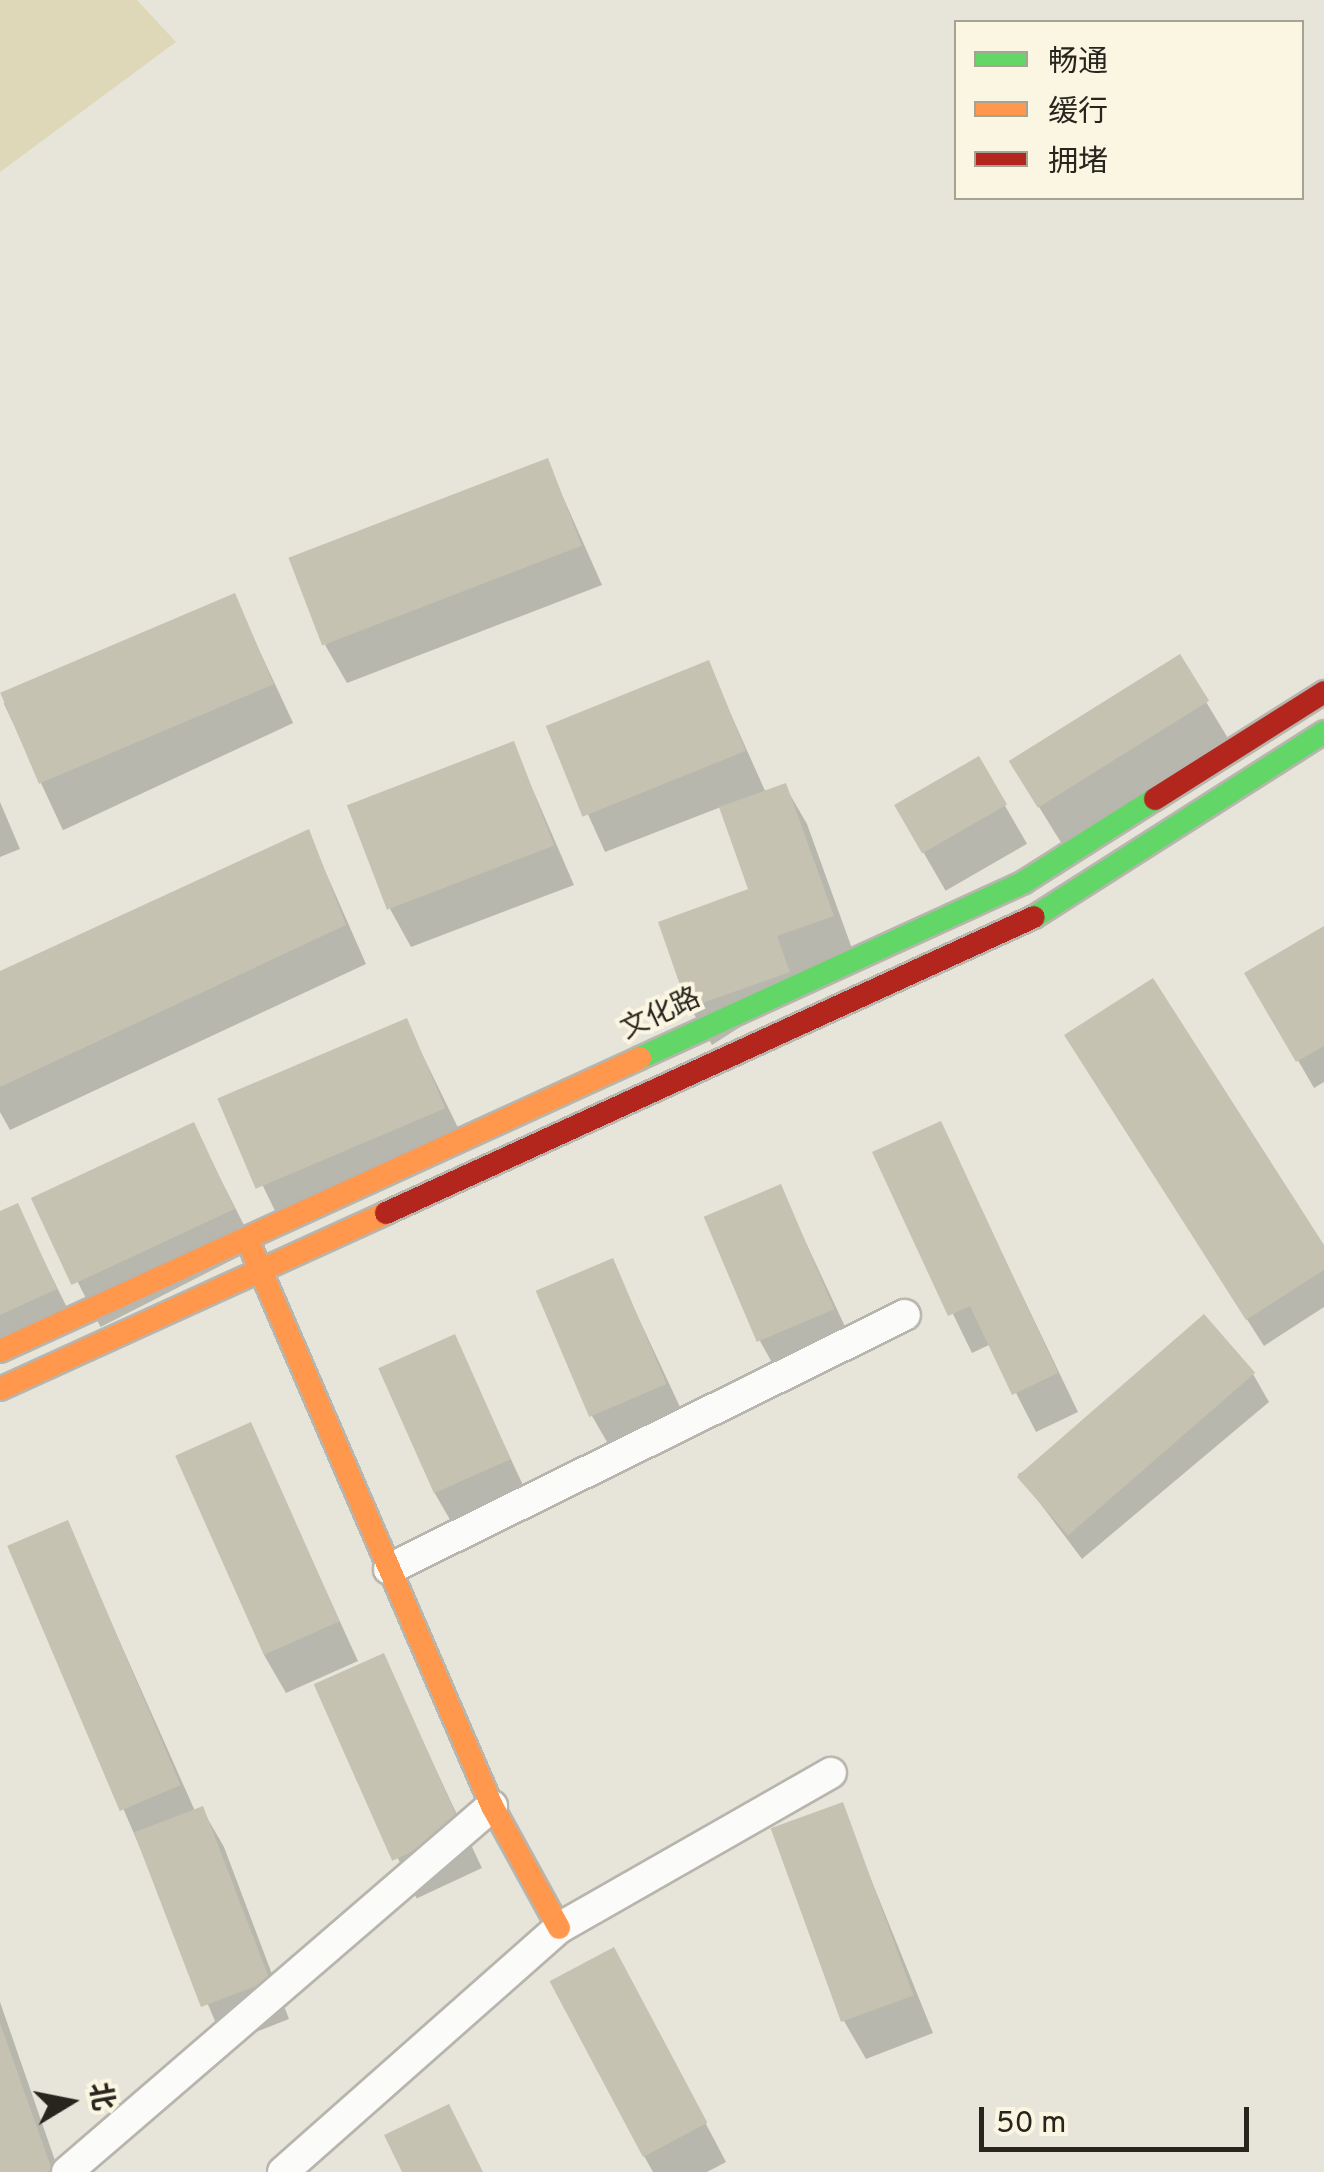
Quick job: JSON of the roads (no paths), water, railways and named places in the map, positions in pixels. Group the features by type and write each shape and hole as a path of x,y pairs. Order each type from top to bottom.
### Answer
{"street":[{"name":"文化路","path":"0,1350 1024,882 1324,692"},
{"path":"0,1390 1041,914 1324,732"},
{"path":"247,1238 492,1806 559,1928"},
{"path":"390,1570 905,1315"},
{"path":"283,2172 559,1928 831,1773"},
{"path":"67,2172 492,1806"}]}
